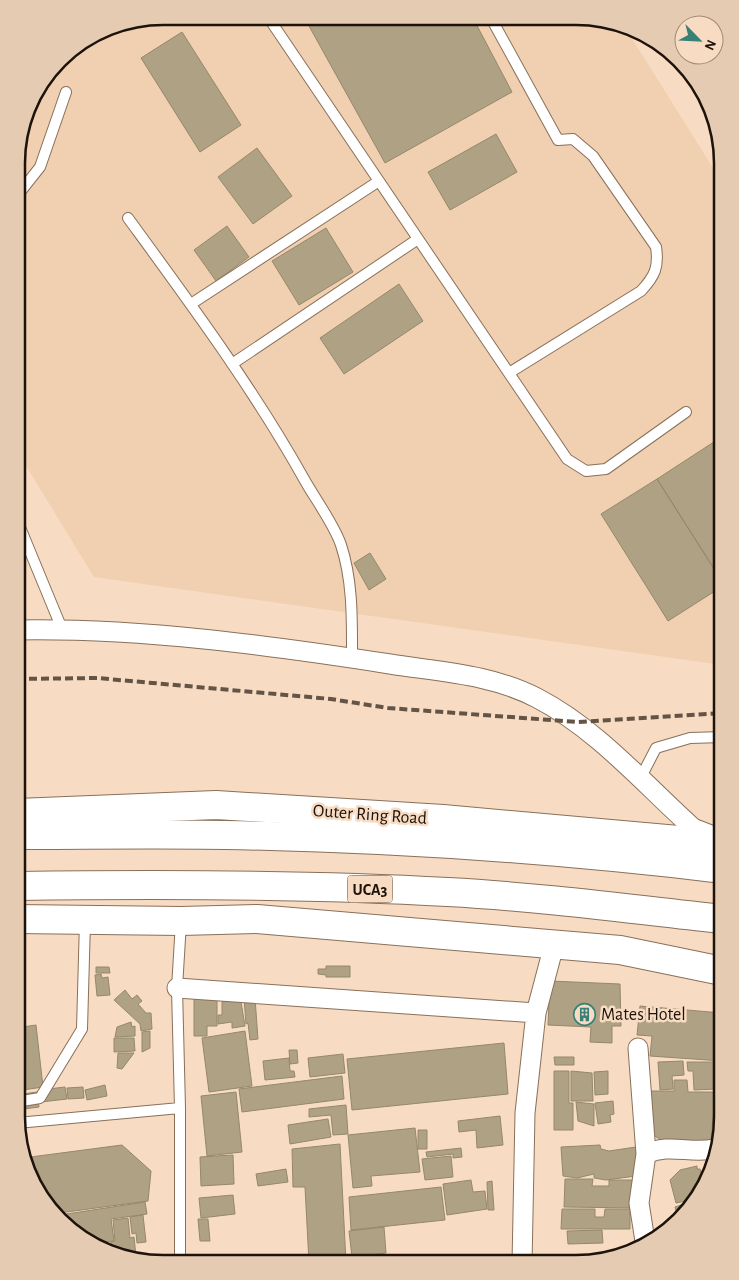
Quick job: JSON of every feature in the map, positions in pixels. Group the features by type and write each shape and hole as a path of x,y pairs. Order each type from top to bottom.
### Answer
{"main road":[{"name":"Outer Ring Road","path":"25,813 216,805 434,818 714,843"},
{"name":"Outer Ring Road","path":"25,835 224,835 379,840 604,857 714,868"},
{"name":"UCA3","path":"25,886 147,884 440,892 597,905 714,918"},
{"name":"UCA3","path":"25,918 85,920 258,919 620,950 714,968"}],"street":[{"path":"25,630 62,629 293,648 500,681 536,697 578,722 693,828 714,837"},
{"path":"522,1255 525,1113 536,1013 554,944"},
{"path":"176,988 536,1013"},
{"path":"638,1048 646,1154 640,1203 645,1237"},
{"path":"646,1154 659,1148 710,1150"}],"lane":[{"path":"273,25 567,459 586,471 606,469 686,412"},
{"path":"495,25 558,140 572,139 594,156 656,247 659,262 654,277 641,291 509,372"},
{"path":"25,186 40,167 66,92"},
{"path":"192,304 379,181"},
{"path":"128,218 192,304 278,432 341,544 349,582 352,616 352,658"},
{"path":"232,364 418,239"},
{"path":"25,539 62,629"},
{"path":"640,779 656,748 690,738 714,737"},
{"path":"25,1100 40,1098 82,1029 85,920"},
{"path":"180,1255 180,1108 176,988 181,920"},
{"path":"25,1121 180,1108"}],"shaded area":[{"path":"154,25 576,25 594,26 630,36 714,170 714,664 94,577 25,464 26,145 35,110 53,79 65,65 94,43 110,35"}],"building":[{"path":"308,25 477,25 512,92 385,163"},
{"path":"182,32 241,125 200,152 141,58"},
{"path":"496,134 517,172 450,210 428,172"},
{"path":"257,148 292,196 253,224 218,177"},
{"path":"227,226 249,257 216,281 194,250"},
{"path":"326,228 353,272 299,305 272,261"},
{"path":"399,284 423,321 344,374 320,338"},
{"path":"714,442 714,569 657,479"},
{"path":"657,479 714,569 714,592 668,621 601,514"},
{"path":"370,553 386,579 369,590 354,563"},
{"path":"326,966 350,966 350,977 326,977 326,975 318,974 318,969 326,969"},
{"path":"96,967 109,967 110,973 96,973"},
{"path":"101,974 102,978 108,977 110,995 97,996 95,975"},
{"name":"Mates Hotel","path":"550,981 620,984 621,1026 612,1026 612,1043 590,1042 591,1027 548,1025"},
{"path":"125,990 132,999 137,995 142,1001 138,1004 146,1013 151,1013 152,1029 141,1031 140,1024 114,1000"},
{"path":"194,995 217,999 217,1026 207,1026 207,1036 194,1036"},
{"path":"244,998 255,998 258,1039 250,1040 248,1023 246,1024"},
{"path":"222,1002 241,1002 245,1026 232,1028 232,1022 218,1024 218,1015 222,1015"},
{"path":"640,1006 714,1012 714,1060 650,1056 652,1036 637,1035"},
{"path":"131,1022 132,1027 135,1026 135,1036 115,1037 117,1027"},
{"path":"36,1025 43,1087 25,1090 25,1027"},
{"path":"150,1031 150,1048 142,1052 142,1032"},
{"path":"245,1031 252,1086 209,1092 202,1038"},
{"path":"114,1038 134,1038 135,1051 114,1052"},
{"path":"504,1043 508,1094 352,1110 347,1059"},
{"path":"289,1050 297,1050 298,1063 290,1064"},
{"path":"118,1053 134,1053 122,1069 117,1068"},
{"path":"343,1054 345,1073 310,1077 308,1058"},
{"path":"554,1057 574,1057 574,1065 555,1065"},
{"path":"289,1058 290,1071 294,1071 295,1077 265,1080 263,1061"},
{"path":"683,1061 684,1075 672,1076 673,1089 660,1090 658,1062"},
{"path":"687,1062 714,1062 714,1089 694,1090 693,1071 688,1071"},
{"path":"554,1071 569,1071 569,1103 573,1103 573,1130 554,1130"},
{"path":"571,1071 592,1073 593,1101 571,1101"},
{"path":"608,1071 608,1094 595,1095 594,1072"},
{"path":"342,1076 344,1099 242,1112 239,1089"},
{"path":"674,1080 687,1080 688,1092 714,1092 711,1141 670,1145 651,1134 651,1091 674,1091"},
{"path":"105,1085 107,1096 87,1100 85,1090"},
{"path":"65,1087 67,1099 41,1102 40,1090"},
{"path":"83,1087 84,1098 68,1099 67,1088"},
{"path":"37,1092 39,1107 25,1109 25,1094"},
{"path":"236,1092 242,1152 207,1156 201,1096"},
{"path":"613,1101 614,1114 610,1115 611,1122 598,1124 595,1103"},
{"path":"576,1102 594,1104 594,1126 578,1121"},
{"path":"346,1105 348,1134 333,1135 331,1115 309,1117 309,1109"},
{"path":"500,1116 503,1145 477,1148 476,1130 459,1132 458,1121"},
{"path":"328,1119 331,1137 290,1144 288,1125"},
{"path":"415,1128 420,1172 371,1176 372,1186 353,1188 348,1135"},
{"path":"418,1130 427,1130 427,1149 418,1149"},
{"path":"340,1144 346,1255 309,1255 305,1187 293,1187 292,1149"},
{"path":"122,1145 151,1171 148,1201 63,1212 43,1186 31,1157"},
{"path":"600,1145 601,1149 609,1151 636,1147 638,1153 636,1176 606,1180 594,1178 594,1174 577,1178 563,1176 561,1147"},
{"path":"461,1148 462,1157 453,1158 453,1154 427,1157 426,1152"},
{"path":"233,1155 234,1184 201,1186 200,1157"},
{"path":"451,1156 453,1177 425,1180 422,1159"},
{"path":"697,1166 702,1174 686,1201 676,1203 670,1180 680,1170"},
{"path":"286,1169 288,1182 258,1186 256,1174"},
{"path":"565,1179 593,1179 592,1186 609,1186 609,1180 636,1180 636,1208 564,1207"},
{"path":"471,1180 473,1192 485,1191 487,1209 447,1215 443,1184"},
{"path":"492,1181 494,1210 488,1210 487,1182"},
{"path":"441,1187 445,1220 351,1230 349,1197"},
{"path":"233,1195 235,1214 201,1218 199,1198"},
{"path":"145,1202 147,1214 111,1219 114,1241 104,1242 79,1227 64,1214"},
{"path":"683,1204 677,1212 675,1207"},
{"path":"562,1209 595,1209 595,1217 604,1217 605,1209 630,1209 630,1229 561,1229"},
{"path":"143,1215 146,1242 137,1243 136,1233 132,1234 130,1217"},
{"path":"128,1218 130,1238 134,1237 136,1252 111,1245 111,1242 115,1241 113,1220"},
{"path":"198,1219 208,1219 210,1241 200,1241"},
{"path":"384,1227 386,1253 352,1255 349,1231"},
{"path":"602,1230 603,1243 568,1244 567,1231"}],"railway":[{"path":"25,679 97,678 331,699 388,708 578,722 714,714"}],"place":[{"name":"Mates Hotel","path":"585,1014"}]}
